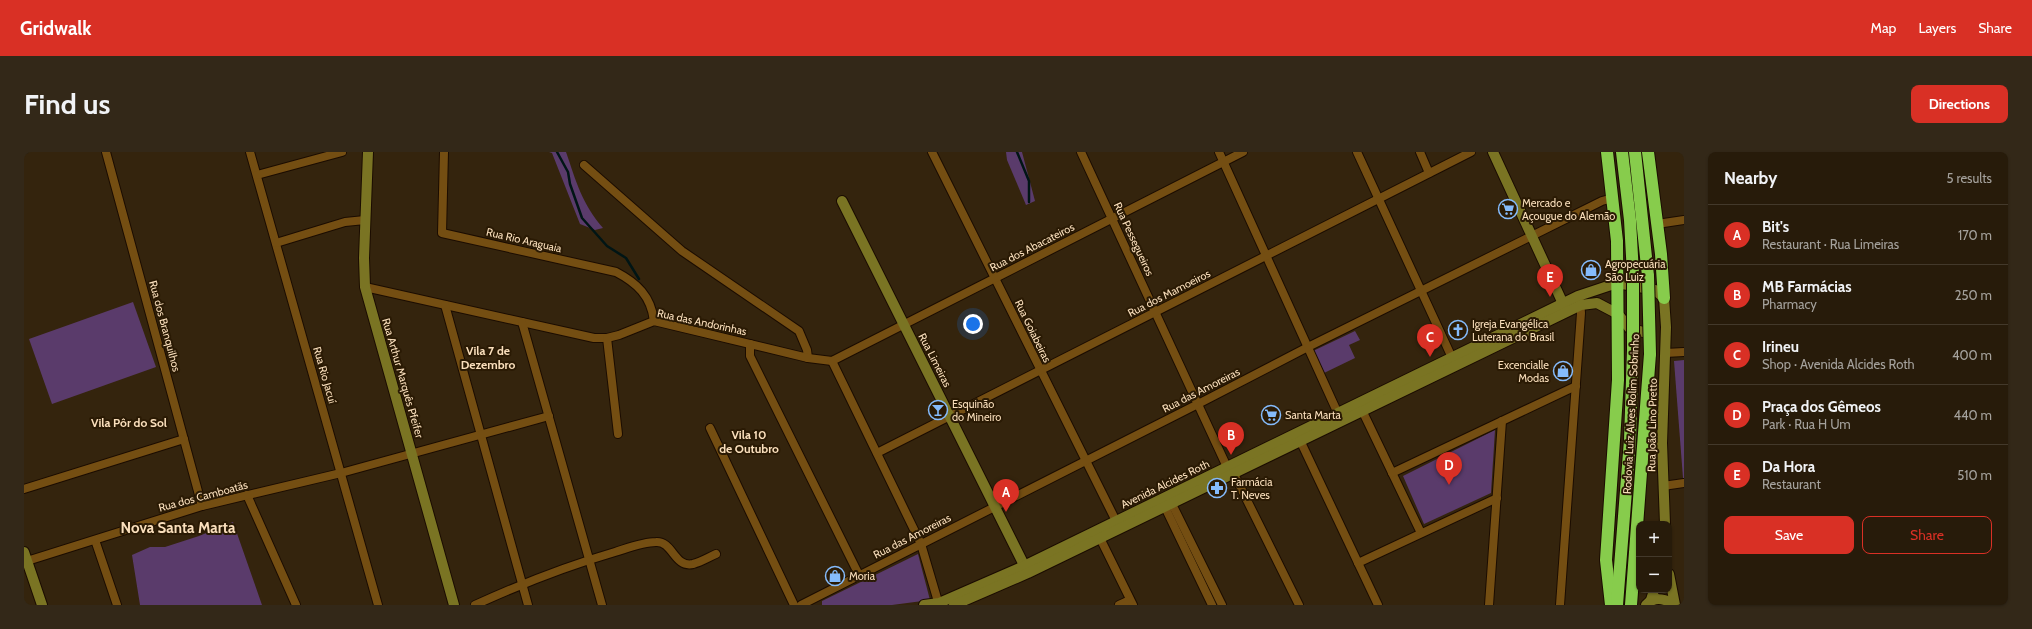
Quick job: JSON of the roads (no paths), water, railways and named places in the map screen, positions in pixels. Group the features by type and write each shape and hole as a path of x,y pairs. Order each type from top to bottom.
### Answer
{"highway":[{"path":"1607,152 1617,241 1618,314 1618,380 1606,560 1611,605"},
{"name":"Rodovia Luiz Alves Rolim Sobrinho","path":"1617,605 1630,440 1633,350 1630,220 1622,152"},
{"name":"Rodovia Luiz Alves Rolim Sobrinho","path":"1631,605 1650,354 1648,276 1635,152"},
{"path":"1648,152 1664,298"}],"street":[{"name":"Rua dos Branquilhos","path":"106,152 202,506"},
{"name":"Rua Rio Jacuí","path":"250,152 378,605"},
{"path":"257,175 342,152"},
{"name":"Rua Arthur Marquês Pfeifer","path":"368,152 365,220 365,287 454,605"},
{"name":"Rua Rio Araguaia","path":"444,152 442,233 616,272 625,277 648,298 652,308 654,321"},
{"name":"Rua Goiabeiras","path":"932,152 1116,521"},
{"name":"Rua Pessegueiros","path":"1081,152 1198,404 1299,605"},
{"path":"1219,152 1339,417"},
{"name":"Rua dos Abacateiros","path":"832,361 1243,152"},
{"path":"1357,152 1453,362"},
{"path":"1420,152 1429,173"},
{"name":"Rua dos Mamoeiros","path":"877,453 1470,152"},
{"path":"1493,152 1565,307"},
{"path":"584,166 686,254 799,331 807,350 808,358"},
{"name":"Rua das Amoreiras","path":"801,605 815,602 860,575 1420,290 1602,201 1613,198"},
{"name":"Rua Limeiras","path":"842,201 1026,569"},
{"path":"276,243 345,222 365,220"},
{"path":"1657,224 1684,220"},
{"path":"1617,283 1655,290 1664,298 1665,354"},
{"name":"Avenida Alcides Roth","path":"954,605 1166,500 1617,283"},
{"name":"Rua das Andorinhas","path":"365,287 594,338 607,338 654,321 808,358 832,361"},
{"path":"1560,605 1576,386 1580,300"},
{"name":"Avenida Alcides Roth","path":"1580,300 1597,304 1618,314"},
{"path":"445,305 528,605"},
{"path":"1618,314 1630,329 1648,333 1665,354"},
{"path":"1648,333 1665,319"},
{"path":"522,322 602,605"},
{"path":"607,338 618,434"},
{"path":"750,344 750,356 860,575"},
{"path":"1665,354 1684,352"},
{"name":"Rua João Lino Pretto","path":"1664,521 1662,428 1665,354"},
{"path":"832,361 921,544 939,604"},
{"path":"1392,473 1576,386"},
{"path":"1360,407 1421,534"},
{"name":"Rua dos Camboatãs","path":"25,558 95,540 202,506 341,473 549,416"},
{"path":"1490,605 1502,421"},
{"path":"710,428 794,605"},
{"path":"1299,436 1378,605"},
{"path":"24,489 184,439"},
{"path":"1663,486 1684,483"},
{"path":"247,495 296,605"},
{"path":"1358,563 1497,498"},
{"path":"1166,500 1212,594 1222,605"},
{"name":"Avenida Alcides Roth","path":"1098,534 1116,521 1166,500"},
{"path":"1098,534 1132,602 1120,605"},
{"path":"95,540 117,605"},
{"path":"475,605 522,583 589,559 658,541 666,545 676,559 685,564 693,564 716,554"},
{"path":"25,558 42,605"},
{"name":"Avenida Alcides Roth","path":"924,605 939,604 1026,569"},
{"path":"1672,592 1674,604"},
{"path":"1212,594 1212,605"},
{"path":"1650,598 1662,599 1674,604"}],"waterway":[{"path":"557,152 568,172 570,184 582,218 607,246 626,258 639,279"},
{"path":"1017,152 1029,181 1029,202"}],"place":[{"name":"Mercado e Açougue do Alemão","path":"1508,209"},
{"name":"Agropecuária São Luiz","path":"1591,270"},
{"name":"Da Hora","path":"1550,297"},
{"name":"Igreja Evangélica Luterana do Brasil","path":"1458,330"},
{"name":"Irineu","path":"1430,357"},
{"name":"Excencialle Modas","path":"1563,371"},
{"name":"Esquinão do Mineiro","path":"938,410"},
{"name":"Santa Marta","path":"1271,415"},
{"name":"MB Farmácias","path":"1231,455"},
{"name":"Praça dos Gêmeos","path":"1449,485"},
{"name":"Farmácia T. Neves","path":"1217,488"},
{"name":"Bit's","path":"1006,512"},
{"name":"Moria","path":"835,576"}],"district":[{"name":"Vila 7 de Dezembro","path":"488,357"},
{"name":"Vila Pôr do Sol","path":"129,422"},
{"name":"Vila 10 de Outubro","path":"749,441"},
{"name":"Nova Santa Marta","path":"178,528"}]}
